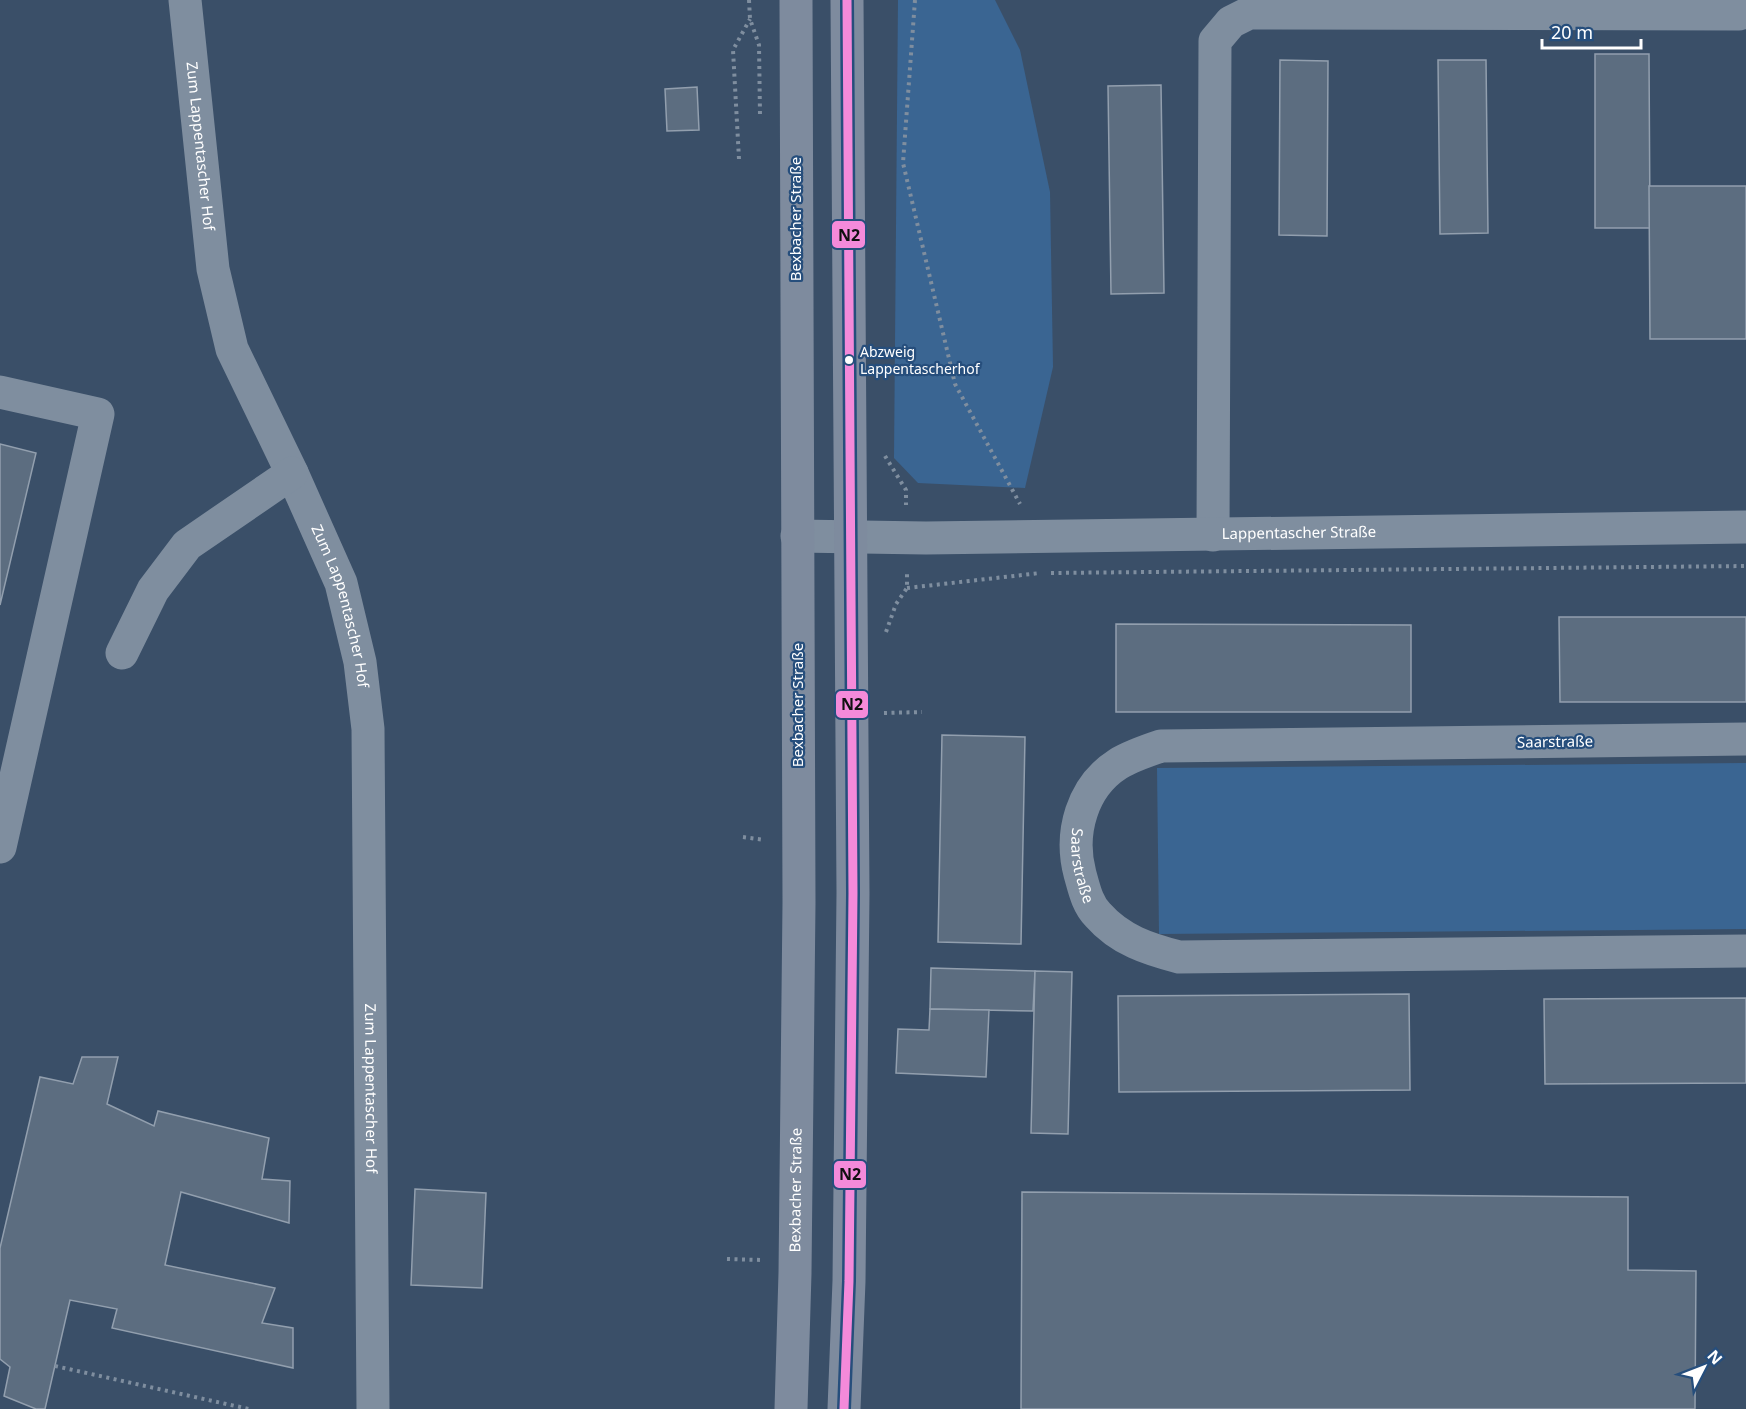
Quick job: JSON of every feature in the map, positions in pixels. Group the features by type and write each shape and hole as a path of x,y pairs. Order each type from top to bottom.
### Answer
{"main road":[{"name":"Bexbacher Straße","path":"790,1409 795,1273 800,903 796,0"},
{"path":"844,1409 849,1281 853,893 847,0"}],"street":[{"name":"Zum Lappentascher Hof","path":"185,0 213,269 232,350 292,473 341,584 360,662 368,729 373,1409"},
{"path":"1213,535 1215,41 1231,22 1249,13 1738,14"},
{"path":"0,392 98,414 0,847"},
{"path":"122,653 153,590 187,545 292,473"},
{"name":"Lappentascher Straße","path":"797,536 926,538 1746,527"},
{"name":"Saarstraße","path":"1746,739 1161,746 1117,765 1096,783 1081,810 1076,833 1077,863 1086,897 1098,915 1126,939 1149,949 1179,957 1746,951"}],"path":[{"path":"915,0 903,164 955,384 1037,536 1037,573"},
{"path":"740,159 733,50 750,19"},
{"path":"907,588 1037,573 1746,566"},
{"path":"743,837 775,842"},
{"path":"727,1259 769,1260"},
{"path":"55,1366 249,1409"}],"shaded area":[{"path":"898,0 995,0 1020,50 1050,192 1053,367 1025,488 918,483 894,458"},
{"path":"1746,763 1746,929 1159,934 1157,768"}],"building":[{"path":"1595,54 1649,54 1650,228 1595,228"},
{"path":"1280,60 1328,61 1327,236 1279,235"},
{"path":"1438,60 1486,60 1488,233 1440,234"},
{"path":"1161,85 1164,293 1111,294 1108,86"},
{"path":"697,87 699,130 667,131 665,89"},
{"path":"1649,186 1746,186 1746,339 1650,339"},
{"path":"0,444 36,453 0,605"},
{"path":"1559,617 1746,617 1746,702 1560,702"},
{"path":"1116,624 1411,625 1411,712 1116,712"},
{"path":"942,735 1025,737 1021,944 938,942"},
{"path":"931,968 1035,971 1033,1011 930,1009"},
{"path":"1035,971 1072,972 1068,1134 1031,1133"},
{"path":"1409,994 1410,1090 1119,1092 1118,996"},
{"path":"1746,998 1746,1083 1545,1084 1544,999"},
{"path":"930,1009 989,1010 986,1077 896,1073 898,1029 929,1030"},
{"path":"82,1057 118,1057 107,1104 154,1126 158,1111 269,1138 262,1179 290,1181 289,1223 181,1192 165,1265 275,1288 262,1323 293,1328 293,1368 112,1328 117,1309 70,1300 45,1409 36,1409 4,1396 10,1367 0,1359 0,1248 40,1077 73,1084"},
{"path":"415,1189 486,1193 482,1288 411,1285"},
{"path":"1022,1192 1628,1197 1628,1270 1696,1271 1695,1409 1021,1409"}],"transit line":[{"name":"N2","path":"844,1409 849,1281 853,893 847,0"}],"place":[{"name":"Abzweig Lappentascherhof","path":"849,360"}]}
